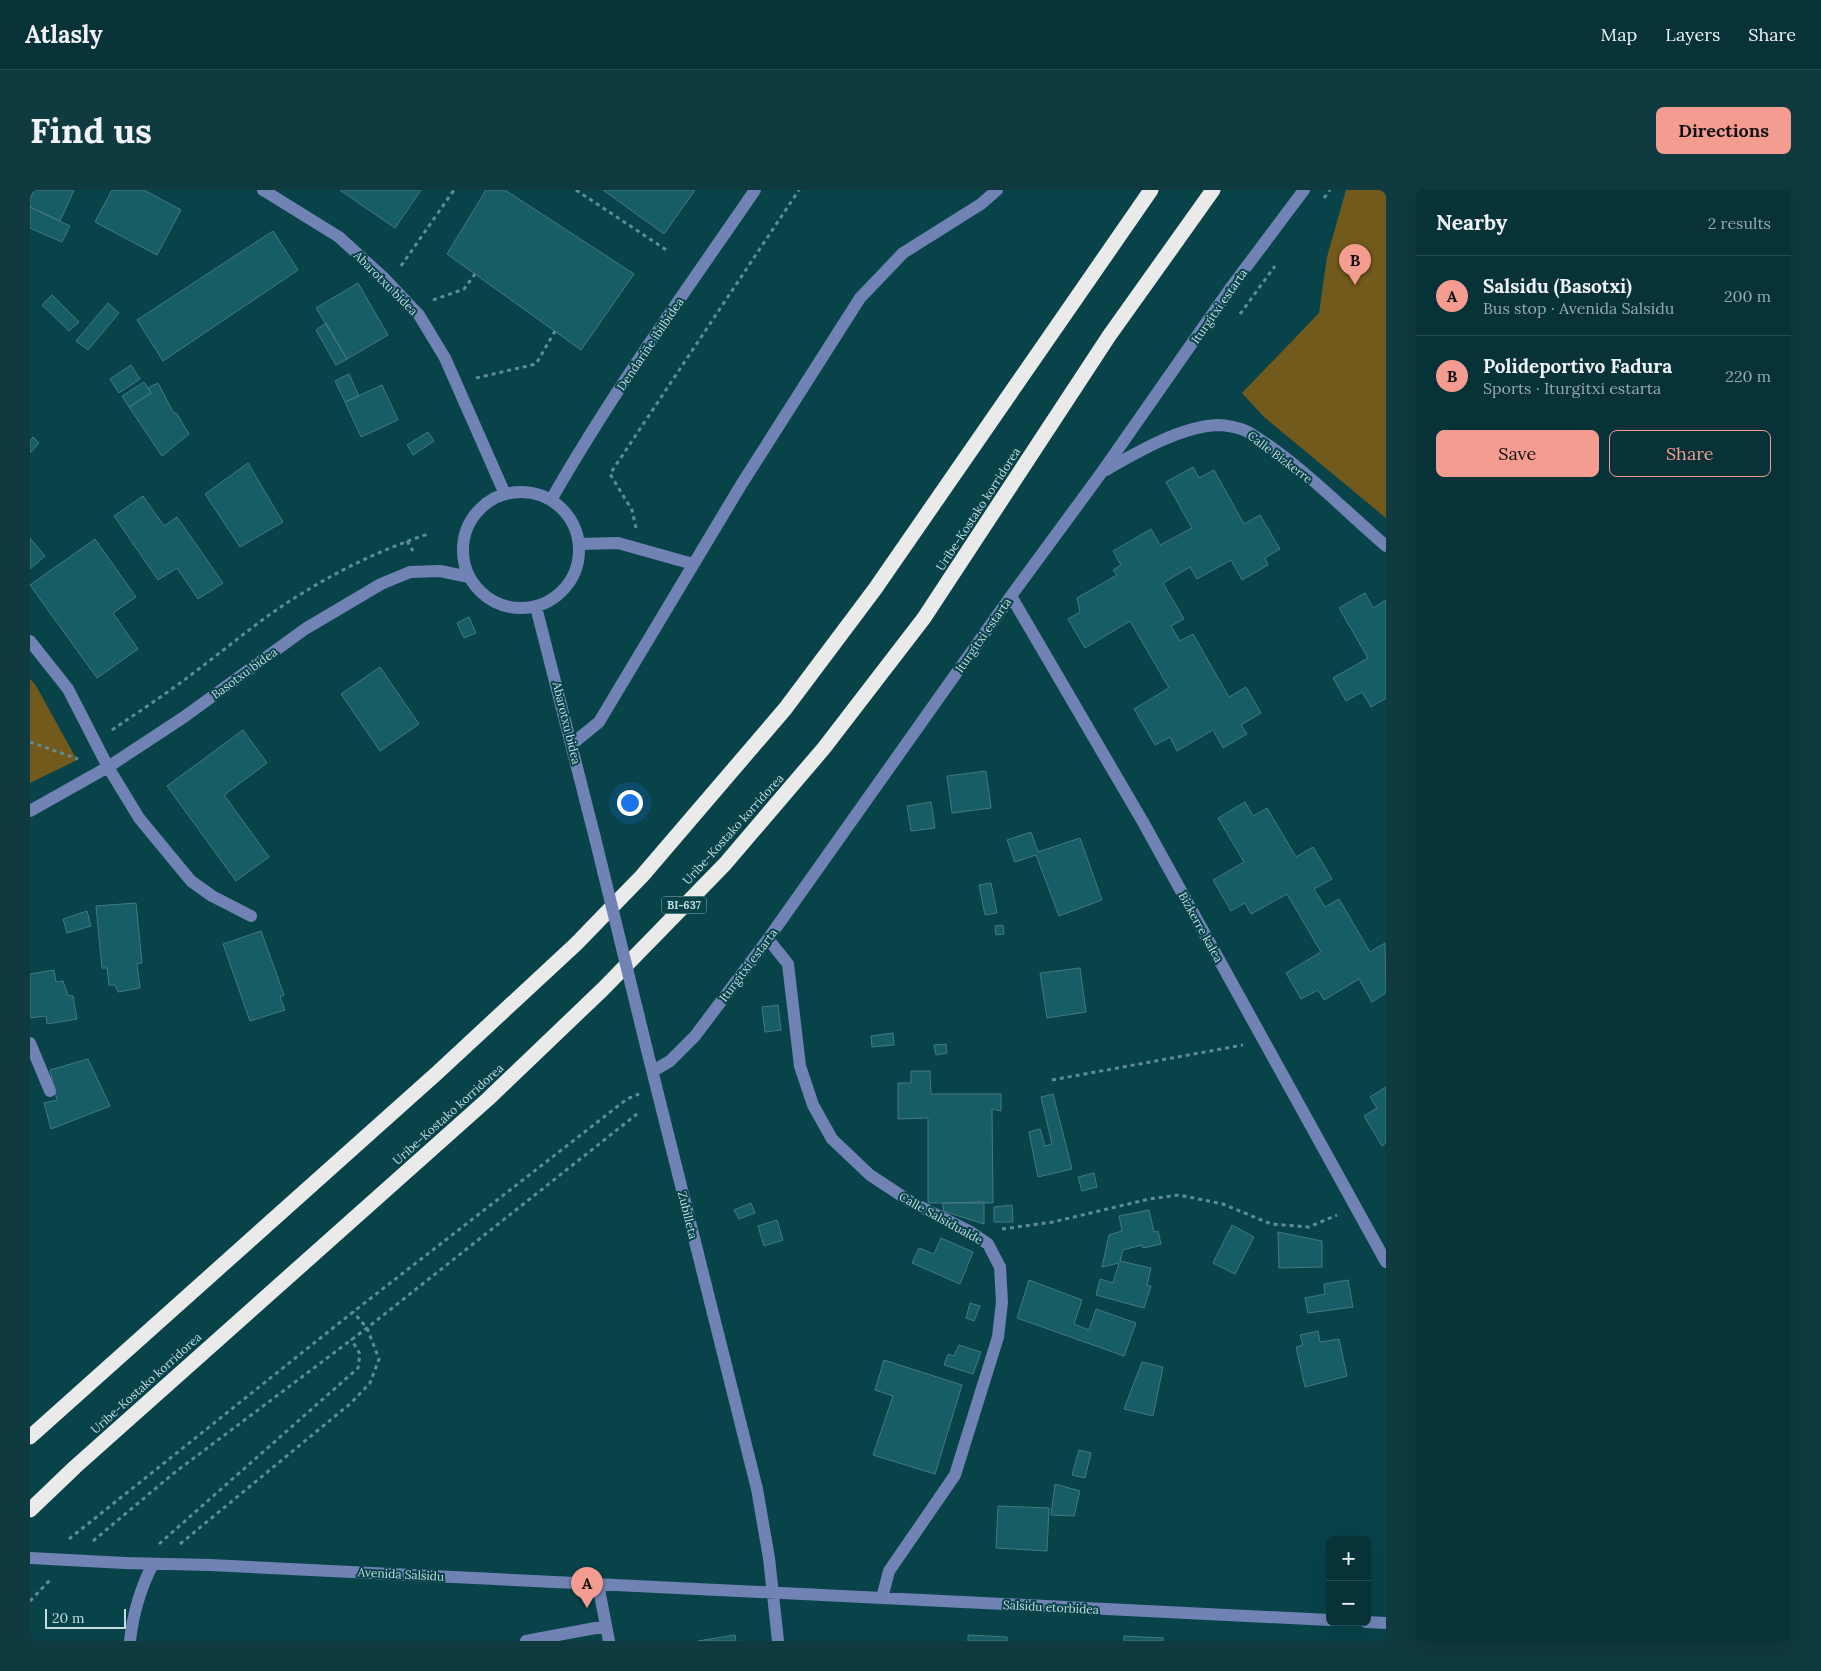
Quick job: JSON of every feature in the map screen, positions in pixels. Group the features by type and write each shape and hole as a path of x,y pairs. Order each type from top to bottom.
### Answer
{"highway":[{"path":"30,1437 437,1073 576,944 642,876 785,709 875,589 1151,190"},
{"name":"Uribe-Kostako korridorea","path":"30,1510 82,1460 488,1099 603,989 725,864 824,748 924,618 1109,336 1213,190"}],"street":[{"name":"Abarotxu bidea","path":"263,190 339,237 385,279 419,315 445,358 505,494"},
{"name":"Dendariñe ibilbidea","path":"551,500 572,463 639,359 754,190"},
{"path":"572,744 599,722 693,564 860,298 903,253 980,204 997,190"},
{"name":"Iturgitxi estarta","path":"653,1071 670,1061 695,1036 768,940 1010,596 1102,472 1232,286 1304,190"},
{"name":"Calle Bizkerre","path":"1102,472 1144,450 1192,429 1220,425 1246,431 1295,466 1386,546"},
{"path":"523,492 541,495 551,500 558,504 570,518 578,535 580,553 576,571 567,587 553,600 536,607 516,609 497,604 481,593 469,577 463,561 463,543 467,527 476,512 489,501 505,494 523,492"},
{"path":"579,544 618,543 693,564"},
{"name":"Basotxu bidea","path":"30,811 108,767 184,717 305,629 381,584 410,572 440,571 469,577"},
{"name":"Bizkerre kalea","path":"1010,596 1143,822 1386,1262"},
{"name":"Abarotxu bidea","path":"536,607 595,838"},
{"path":"30,641 68,689 108,767 139,818 191,882 212,896 251,916"},
{"name":"Zubilleta","path":"595,838 757,1489 778,1641"},
{"name":"Calle Salsidualde","path":"768,940 788,964 800,1066 814,1105 832,1139 878,1181 911,1202 969,1231 988,1244 1000,1266 1002,1302 998,1337 955,1475 889,1571 882,1598"},
{"path":"30,1043 50,1091"},
{"name":"Avenida Salsidu","path":"30,1558 772,1593"},
{"path":"130,1641 133,1614 140,1589 153,1564"},
{"path":"598,1584 609,1641"},
{"name":"Salsidu etorbidea","path":"772,1593 1326,1620"},
{"path":"1371,1622 1386,1623"},
{"path":"526,1641 606,1626"}],"path":[{"path":"398,271 454,190"},
{"path":"576,190 668,250"},
{"path":"636,548 636,526 632,510 610,474 799,190"},
{"path":"430,302 464,289 475,274"},
{"path":"475,379 536,364 555,331"},
{"path":"30,742 77,760 300,594 360,561 428,534"},
{"path":"1052,1080 1183,1054 1234,1048 1262,1038"},
{"path":"67,1541 353,1312 627,1099"},
{"path":"89,1545 174,1473 352,1340 637,1114"},
{"path":"969,1231 1013,1228 1053,1222 1149,1199 1179,1195 1223,1204 1271,1224 1309,1227 1357,1210"},
{"path":"190,1537 351,1403 370,1383 379,1359 367,1328 353,1312"},
{"path":"131,1563 358,1368 360,1354 352,1340"},
{"path":"30,1601 57,1574"}],"shaded area":[{"path":"1346,190 1386,190 1386,518 1264,417 1242,393 1319,313 1327,257"},
{"path":"30,679 35,684 77,760 30,783"}],"building":[{"path":"34,190 74,190 60,221 30,207 30,199"},
{"path":"112,190 144,190 181,210 157,255 95,222"},
{"path":"340,190 421,190 395,228"},
{"path":"486,190 505,190 634,274 581,350 447,254"},
{"path":"603,190 695,190 664,234"},
{"path":"30,207 70,226 62,242 30,228"},
{"path":"273,231 298,270 163,361 137,320"},
{"path":"358,283 388,335 347,359 316,308"},
{"path":"52,295 79,322 69,331 42,305"},
{"path":"108,303 119,313 88,350 76,341"},
{"path":"326,323 347,359 336,365 316,330"},
{"path":"131,365 140,379 119,393 110,379"},
{"path":"349,374 359,396 345,402 335,381"},
{"path":"144,382 151,393 129,407 122,396"},
{"path":"158,383 173,412 177,414 189,434 162,456 129,407 151,393 148,388"},
{"path":"382,385 398,420 361,437 345,402"},
{"path":"428,432 434,441 413,455 407,445"},
{"path":"33,437 39,443 30,453 30,441"},
{"path":"248,463 283,522 240,547 205,494"},
{"path":"1193,467 1199,478 1214,470 1244,524 1260,515 1280,549 1265,558 1268,565 1242,580 1231,560 1197,579 1190,567 1163,583 1184,619 1171,626 1180,641 1193,634 1229,697 1246,687 1261,713 1241,725 1247,734 1223,748 1213,730 1177,751 1170,737 1155,745 1134,709 1169,688 1130,621 1085,648 1068,619 1080,612 1077,598 1117,575 1113,570 1121,565 1113,551 1151,529 1160,545 1192,528 1166,482"},
{"path":"143,496 164,526 177,517 223,583 198,599 177,568 158,580 114,516"},
{"path":"30,538 45,556 30,569"},
{"path":"95,539 136,597 113,613 138,649 97,678 30,585"},
{"path":"1365,593 1373,608 1386,600 1386,698 1371,707 1362,692 1346,701 1333,678 1368,658 1339,608"},
{"path":"469,617 476,633 464,638 457,623"},
{"path":"380,667 419,724 380,751 341,694"},
{"path":"243,730 267,763 224,795 269,857 236,881 167,786"},
{"path":"986,771 991,808 952,813 947,776"},
{"path":"931,802 935,828 911,831 907,806"},
{"path":"1245,802 1253,816 1267,808 1296,857 1313,847 1332,879 1314,889 1325,907 1339,899 1370,952 1385,943 1386,993 1372,1002 1359,979 1324,1000 1318,990 1301,999 1286,973 1321,952 1287,894 1251,914 1245,903 1231,911 1213,880 1244,862 1218,818"},
{"path":"1031,832 1038,852 1080,838 1102,900 1059,916 1036,855 1015,862 1007,840"},
{"path":"991,883 997,913 985,915 979,885"},
{"path":"136,903 142,963 137,964 140,988 118,992 115,985 109,985 107,968 102,968 96,906"},
{"path":"87,911 91,926 67,933 63,919"},
{"path":"1003,925 1004,934 996,935 995,926"},
{"path":"261,931 284,995 280,997 285,1010 250,1021 223,944"},
{"path":"1080,968 1086,1012 1047,1018 1040,973"},
{"path":"54,970 56,982 63,981 68,995 73,996 77,1019 47,1024 46,1016 30,1018 30,974"},
{"path":"778,1005 781,1030 765,1032 762,1007"},
{"path":"893,1033 894,1045 872,1047 871,1036"},
{"path":"946,1044 947,1053 936,1055 934,1045"},
{"path":"88,1059 110,1106 51,1129 44,1103 57,1100 50,1070"},
{"path":"911,1071 930,1071 931,1094 1001,1094 1001,1111 992,1109 993,1203 928,1203 928,1118 898,1119 898,1083 911,1083"},
{"path":"1386,1087 1386,1143 1382,1146 1364,1116 1377,1108 1370,1097"},
{"path":"1053,1094 1072,1169 1038,1177 1029,1132 1040,1129 1045,1146 1052,1144 1041,1097"},
{"path":"1094,1173 1097,1187 1082,1191 1078,1177"},
{"path":"984,1202 984,1224 943,1211 943,1203"},
{"path":"751,1203 755,1213 739,1219 734,1210"},
{"path":"1012,1205 1013,1222 994,1222 994,1207"},
{"path":"1149,1210 1154,1232 1158,1231 1161,1244 1143,1248 1142,1245 1123,1250 1120,1261 1151,1268 1147,1285 1151,1286 1144,1308 1096,1295 1100,1279 1113,1283 1119,1263 1102,1267 1109,1235 1122,1231 1119,1216"},
{"path":"777,1220 783,1240 764,1246 758,1226"},
{"path":"1232,1225 1254,1237 1235,1274 1213,1263"},
{"path":"1278,1232 1322,1241 1322,1267 1279,1268"},
{"path":"941,1238 973,1252 960,1284 912,1263 919,1248 934,1254"},
{"path":"1029,1280 1082,1300 1074,1324 1089,1330 1096,1309 1136,1323 1124,1356 1017,1318"},
{"path":"1348,1280 1353,1307 1308,1313 1305,1298 1325,1294 1324,1284"},
{"path":"970,1303 980,1306 974,1321 966,1318"},
{"path":"1318,1331 1320,1342 1339,1339 1347,1376 1305,1387 1296,1347 1303,1345 1300,1335"},
{"path":"959,1345 981,1352 973,1374 944,1365 948,1354 954,1356"},
{"path":"884,1360 962,1385 935,1474 873,1455 893,1396 875,1390"},
{"path":"1142,1362 1163,1367 1153,1416 1124,1409"},
{"path":"1079,1450 1091,1453 1085,1478 1072,1475"},
{"path":"1055,1484 1080,1491 1074,1516 1051,1515"},
{"path":"998,1506 1049,1508 1047,1551 996,1548"},
{"path":"735,1635 736,1641 698,1641"},
{"path":"968,1635 1007,1637 1007,1641 968,1641"},
{"path":"1124,1636 1163,1638 1163,1641 1124,1641"}],"place":[{"name":"Polideportivo Fadura","path":"1355,285"},
{"name":"Salsidu (Basotxi)","path":"587,1608"}]}
